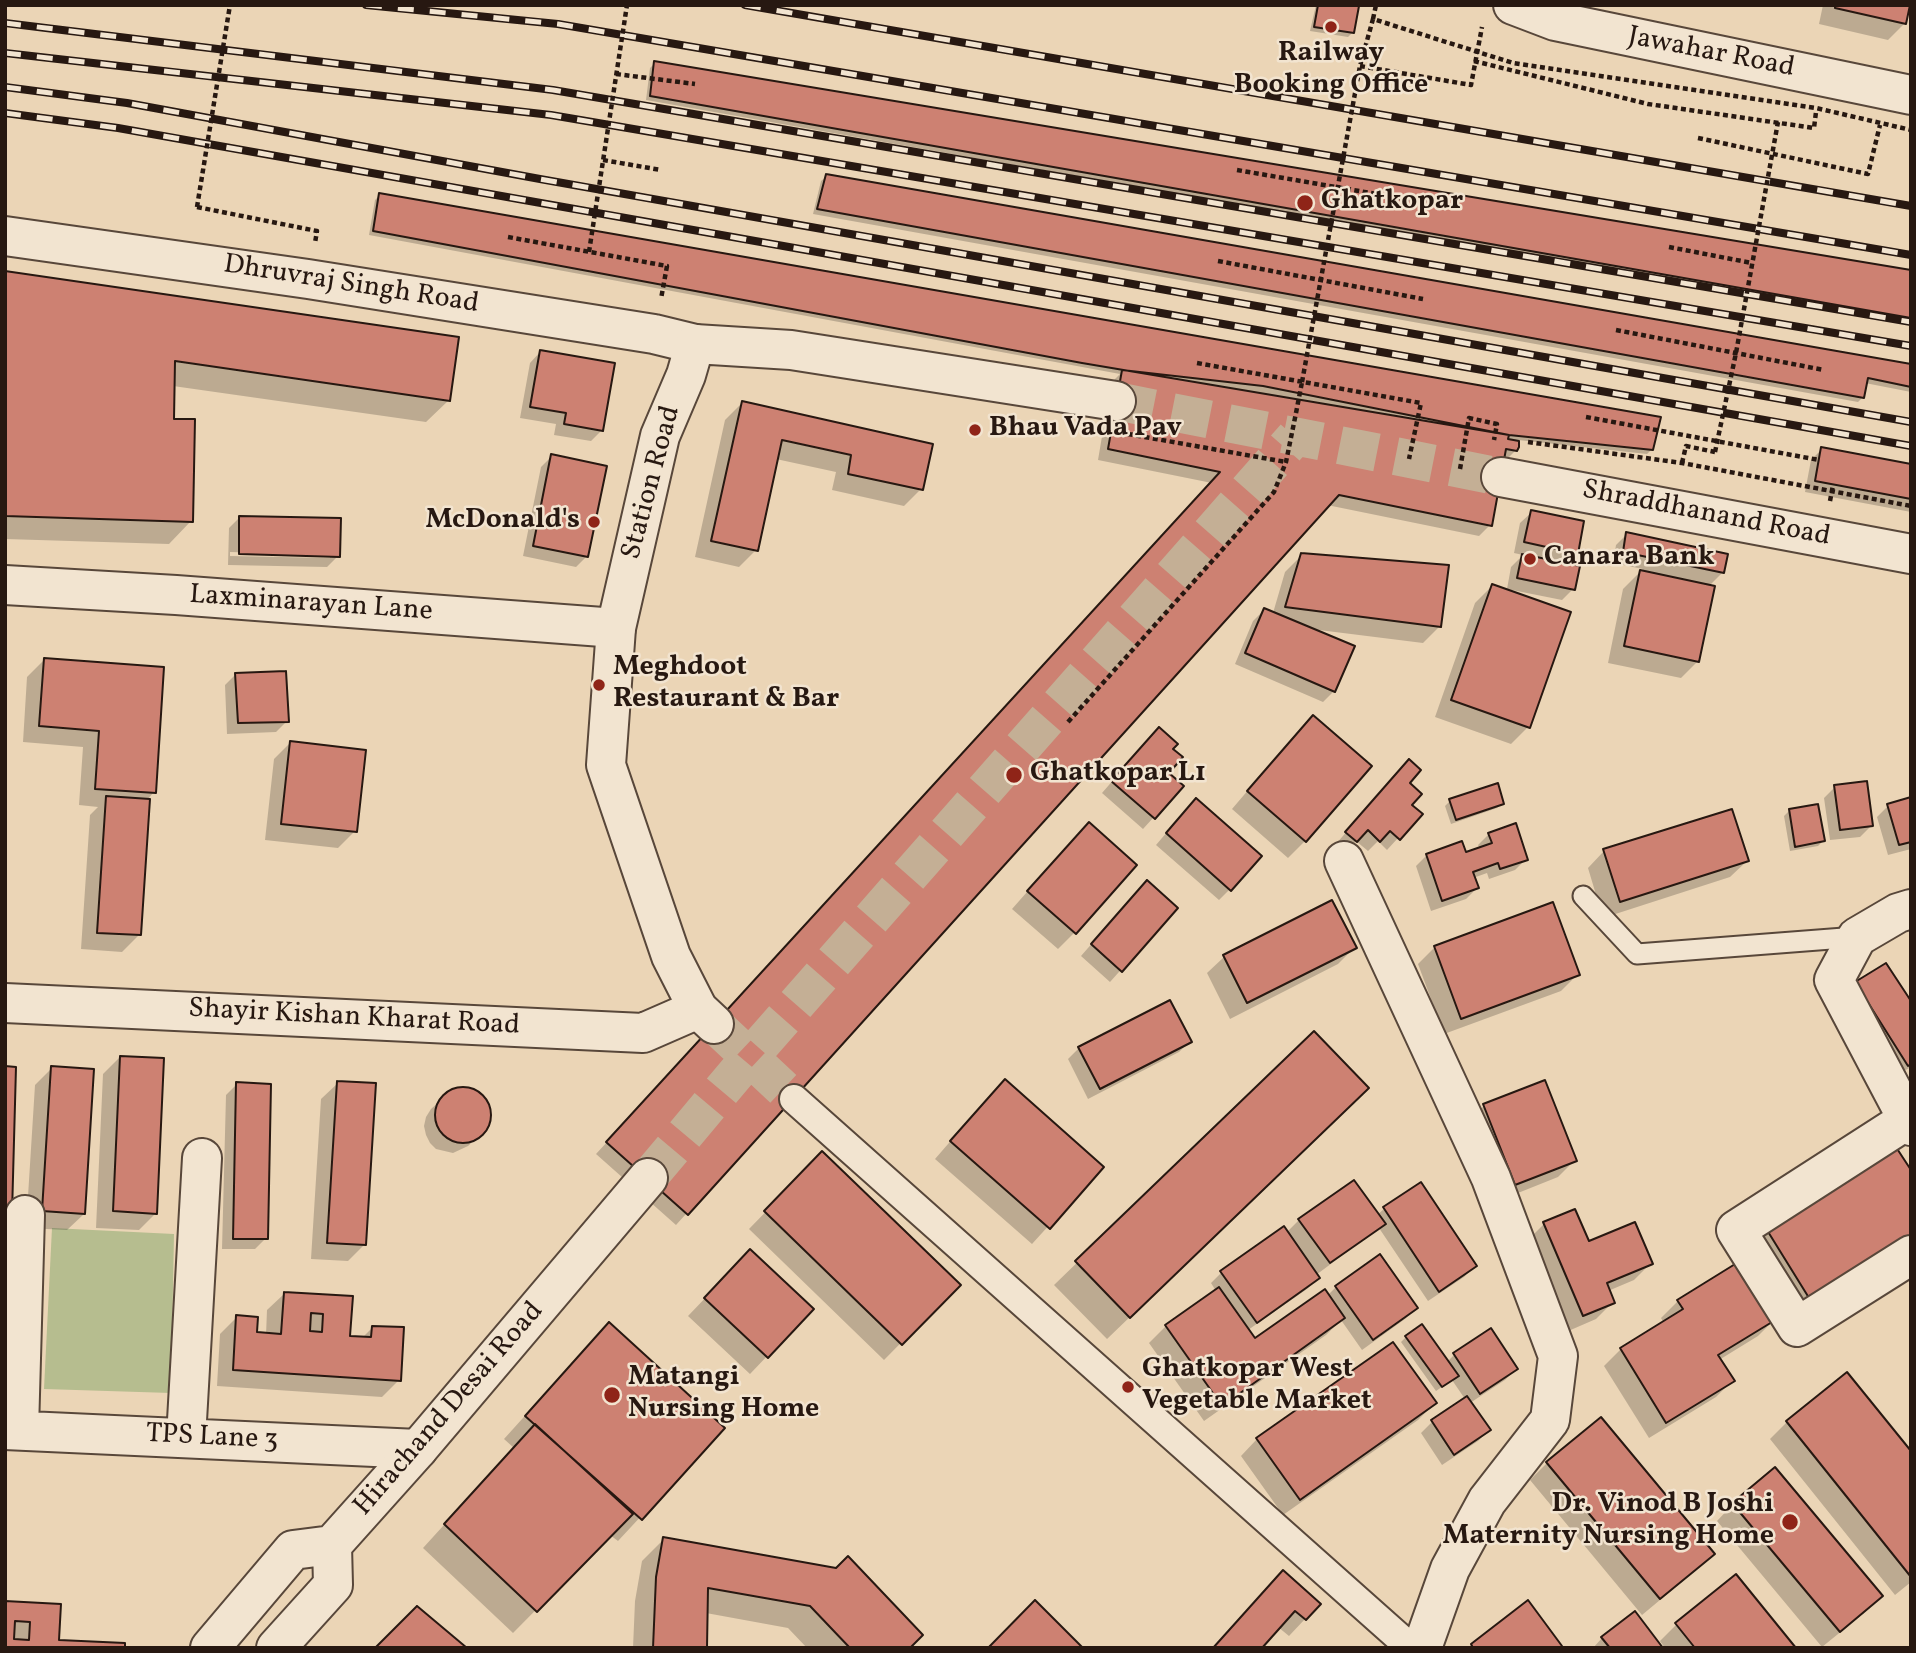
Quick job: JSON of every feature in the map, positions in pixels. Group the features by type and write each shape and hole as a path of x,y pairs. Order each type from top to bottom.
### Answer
{"street":[{"name":"Jawahar Road","path":"1499,11 1900,92"},
{"name":"Dhruvraj Singh Road","path":"5,236 308,279 654,334 695,344"},
{"path":"695,344 791,350 1113,416"},
{"name":"Station Road","path":"695,344 686,375 660,436 616,628 606,765 671,956 706,1017"},
{"name":"Shraddhanand Road","path":"1501,477 1911,554"},
{"name":"Laxminarayan Lane","path":"5,585 616,628"},
{"path":"1344,861 1491,1178 1558,1356 1550,1420 1487,1501 1450,1569 1422,1648"},
{"path":"1911,909 1898,913 1857,937 1834,980 1909,1123 1736,1230 1797,1327 1911,1255"},
{"name":"Shayir Kishan Kharat Road","path":"5,1003 643,1033 706,1017"},
{"path":"794,1099 1411,1648"},
{"path":"186,1438 202,1158"},
{"name":"Hirachand Desai Road","path":"332,1545 418,1450 648,1178"},
{"path":"12,1430 25,1215"},
{"name":"TPS Lane 3","path":"12,1430 418,1450"},
{"path":"210,1648 293,1550 332,1545 333,1585 276,1648"}],"lane":[{"path":"1583,895 1637,954 1857,937"}],"path":[{"path":"230,5 197,207 317,231"},
{"path":"589,252 626,5"},
{"path":"1068,722 1274,492 1286,462 1360,66 1376,5"},
{"path":"1360,66 1471,85 1474,61 1499,11"},
{"path":"1373,19 1513,63 1816,108 1911,130"},
{"path":"1474,61 1648,104 1814,128 1816,108"},
{"path":"616,74 695,84"},
{"path":"1698,138 1868,174 1900,92"},
{"path":"1682,463 1686,446 1715,452 1778,122"},
{"path":"603,160 661,170"},
{"path":"1237,170 1452,207"},
{"path":"508,237 667,266"},
{"path":"1669,247 1752,263"},
{"path":"1218,261 1423,299"},
{"path":"1616,330 1824,370"},
{"path":"1197,363 1422,403 1409,459"},
{"path":"1113,416 1286,462"},
{"path":"1586,417 1819,460"},
{"path":"1460,468 1468,418 1497,424"},
{"path":"1528,442 1682,463 1911,506"}],"green space":[{"path":"52,1228 174,1234 171,1393 44,1389"}],"building":[{"path":"1318,5 1359,6 1354,33 1314,27"},
{"path":"1835,5 1910,5 1906,24 1835,8"},
{"path":"654,61 1911,270 1911,318 650,96"},
{"path":"826,174 1911,364 1911,387 1868,378 1864,398 817,209"},
{"path":"379,193 1661,417 1653,450 1509,435 1082,363 373,231"},
{"path":"5,271 459,337 450,401 175,361 174,419 195,419 193,522 5,516"},
{"path":"540,350 615,363 603,431 564,424 566,413 530,407"},
{"name":"Ghatkopar L1","path":"1122,370 1263,386 1509,435 1508,439 1519,441 1519,447 1517,451 1506,449 1492,526 1339,495 688,1215 606,1142 1220,472 1108,449"},
{"path":"742,401 933,444 923,490 848,474 851,455 782,440 758,551 711,541"},
{"path":"1821,447 1911,464 1911,499 1815,481"},
{"path":"551,454 607,466 588,557 533,546"},
{"path":"1531,510 1584,521 1578,554 1524,542"},
{"path":"239,516 341,518 340,557 239,554"},
{"path":"1626,532 1728,554 1724,573 1623,552"},
{"path":"1301,553 1449,565 1441,627 1285,607"},
{"path":"1522,554 1580,566 1575,590 1517,578"},
{"path":"1640,570 1715,586 1699,662 1624,646"},
{"path":"1492,584 1571,612 1530,728 1451,700"},
{"path":"1264,608 1355,646 1335,692 1245,653"},
{"path":"44,658 164,667 156,793 95,789 99,731 39,726"},
{"path":"286,671 289,722 238,723 235,673"},
{"path":"1313,715 1372,766 1306,842 1247,791"},
{"path":"1159,727 1178,744 1173,749 1183,757 1169,773 1184,786 1155,819 1111,781"},
{"path":"290,741 366,750 357,832 281,824"},
{"path":"1409,759 1421,770 1410,783 1422,794 1412,805 1423,814 1400,840 1390,831 1380,842 1368,830 1357,842 1345,832"},
{"path":"1867,781 1873,826 1840,830 1834,785"},
{"path":"1498,783 1504,804 1456,820 1449,799"},
{"path":"106,796 150,799 141,935 97,933"},
{"path":"1911,797 1911,842 1899,845 1887,804"},
{"path":"1196,798 1262,856 1231,891 1166,833"},
{"path":"1818,804 1825,841 1795,847 1789,809"},
{"path":"1732,809 1749,861 1620,902 1603,849"},
{"path":"1089,822 1137,865 1076,934 1027,891"},
{"path":"1516,823 1528,860 1500,869 1498,863 1473,872 1479,888 1442,901 1426,854 1462,841 1466,852 1492,843 1488,833"},
{"path":"1147,880 1178,908 1122,972 1091,944"},
{"path":"1332,900 1357,948 1247,1003 1223,955"},
{"path":"1553,902 1580,975 1461,1019 1434,946"},
{"path":"1886,963 1911,1001 1911,1064 1908,1066 1855,982"},
{"path":"1170,1000 1192,1042 1100,1089 1078,1047"},
{"path":"1314,1031 1369,1088 1130,1318 1075,1261"},
{"path":"120,1056 164,1058 157,1214 113,1211"},
{"path":"5,1066 16,1067 12,1214 5,1214"},
{"path":"51,1066 94,1069 85,1214 42,1211"},
{"path":"1005,1079 1104,1167 1050,1229 950,1141"},
{"path":"1545,1080 1577,1161 1515,1185 1483,1104"},
{"path":"337,1081 376,1083 366,1245 327,1243"},
{"path":"236,1082 271,1084 268,1239 233,1239"},
{"path":"463,1087 474,1089 483,1095 489,1104 489,1126 483,1135 474,1141 463,1143 452,1141 443,1135 437,1126 435,1115 437,1104 443,1095 452,1089"},
{"path":"1892,1141 1911,1170 1911,1246 1814,1306 1762,1222"},
{"path":"822,1151 961,1285 902,1345 764,1211"},
{"path":"1354,1180 1386,1224 1330,1263 1298,1219"},
{"path":"1421,1182 1477,1266 1439,1292 1383,1207"},
{"path":"1575,1209 1589,1241 1635,1222 1653,1264 1607,1283 1615,1303 1583,1316 1543,1222"},
{"path":"1284,1226 1320,1278 1257,1323 1220,1271"},
{"path":"750,1249 814,1309 768,1358 704,1298"},
{"path":"1380,1254 1418,1308 1373,1340 1335,1286"},
{"path":"1740,1261 1777,1319 1718,1355 1735,1381 1666,1423 1620,1348 1683,1309 1677,1300"},
{"path":"1219,1287 1255,1338 1325,1289 1345,1318 1222,1406 1165,1325"},
{"path":"284,1292 353,1296 350,1336 371,1337 372,1326 404,1327 401,1381 233,1370 236,1315 258,1317 257,1332 281,1334","holes":["311,1313 323,1314 322,1332 310,1331"]},
{"path":"609,1322 725,1428 642,1520 525,1416"},
{"path":"1422,1324 1459,1376 1442,1387 1405,1336"},
{"path":"1491,1328 1518,1369 1480,1394 1453,1353"},
{"path":"1393,1342 1437,1403 1300,1500 1256,1438"},
{"path":"1847,1372 1911,1451 1911,1577 1786,1421"},
{"path":"1467,1396 1491,1430 1454,1455 1431,1420"},
{"path":"1601,1417 1715,1554 1660,1599 1546,1462"},
{"path":"535,1424 633,1514 537,1612 444,1524"},
{"path":"1775,1467 1883,1596 1840,1632 1732,1503"},
{"path":"663,1537 836,1568 848,1556 923,1635 910,1648 850,1648 810,1606 708,1588 707,1648 653,1648 656,1577"},
{"path":"1283,1570 1321,1604 1306,1620 1295,1611 1262,1648 1213,1648"},
{"path":"1736,1574 1796,1648 1695,1648 1675,1623"},
{"path":"1035,1600 1083,1648 988,1648"},
{"path":"1528,1600 1562,1646 1560,1648 1473,1648 1471,1644"},
{"path":"5,1601 61,1604 59,1640 125,1643 125,1648 5,1648","holes":["15,1621 30,1622 29,1640 14,1639"]},
{"path":"417,1606 467,1648 375,1648"},
{"path":"1635,1611 1663,1648 1610,1648 1601,1637"}],"tunnel":[{"path":"1116,401 1501,477"},
{"path":"648,1178 749,1058 1295,437"},
{"path":"714,1024 794,1099"}],"railway":[{"path":"366,5 558,24 1911,255"},
{"path":"745,5 1911,206"},
{"path":"5,23 553,90 1911,322"},
{"path":"5,53 551,115 1911,346"},
{"path":"5,87 127,103 540,179 1911,422"},
{"path":"5,113 118,128 1911,446"}],"place":[{"name":"Railway Booking Office","path":"1331,27"},
{"name":"Ghatkopar","path":"1305,203"},
{"name":"Bhau Vada Pav","path":"975,430"},
{"name":"McDonald's","path":"594,522"},
{"name":"Canara Bank","path":"1530,559"},
{"name":"Meghdoot Restaurant & Bar","path":"599,685"},
{"name":"Ghatkopar L1","path":"1014,775"},
{"name":"Ghatkopar West Vegetable Market","path":"1128,1387"},
{"name":"Matangi Nursing Home","path":"612,1395"},
{"name":"Dr. Vinod B Joshi Maternity Nursing Home","path":"1790,1522"}]}
